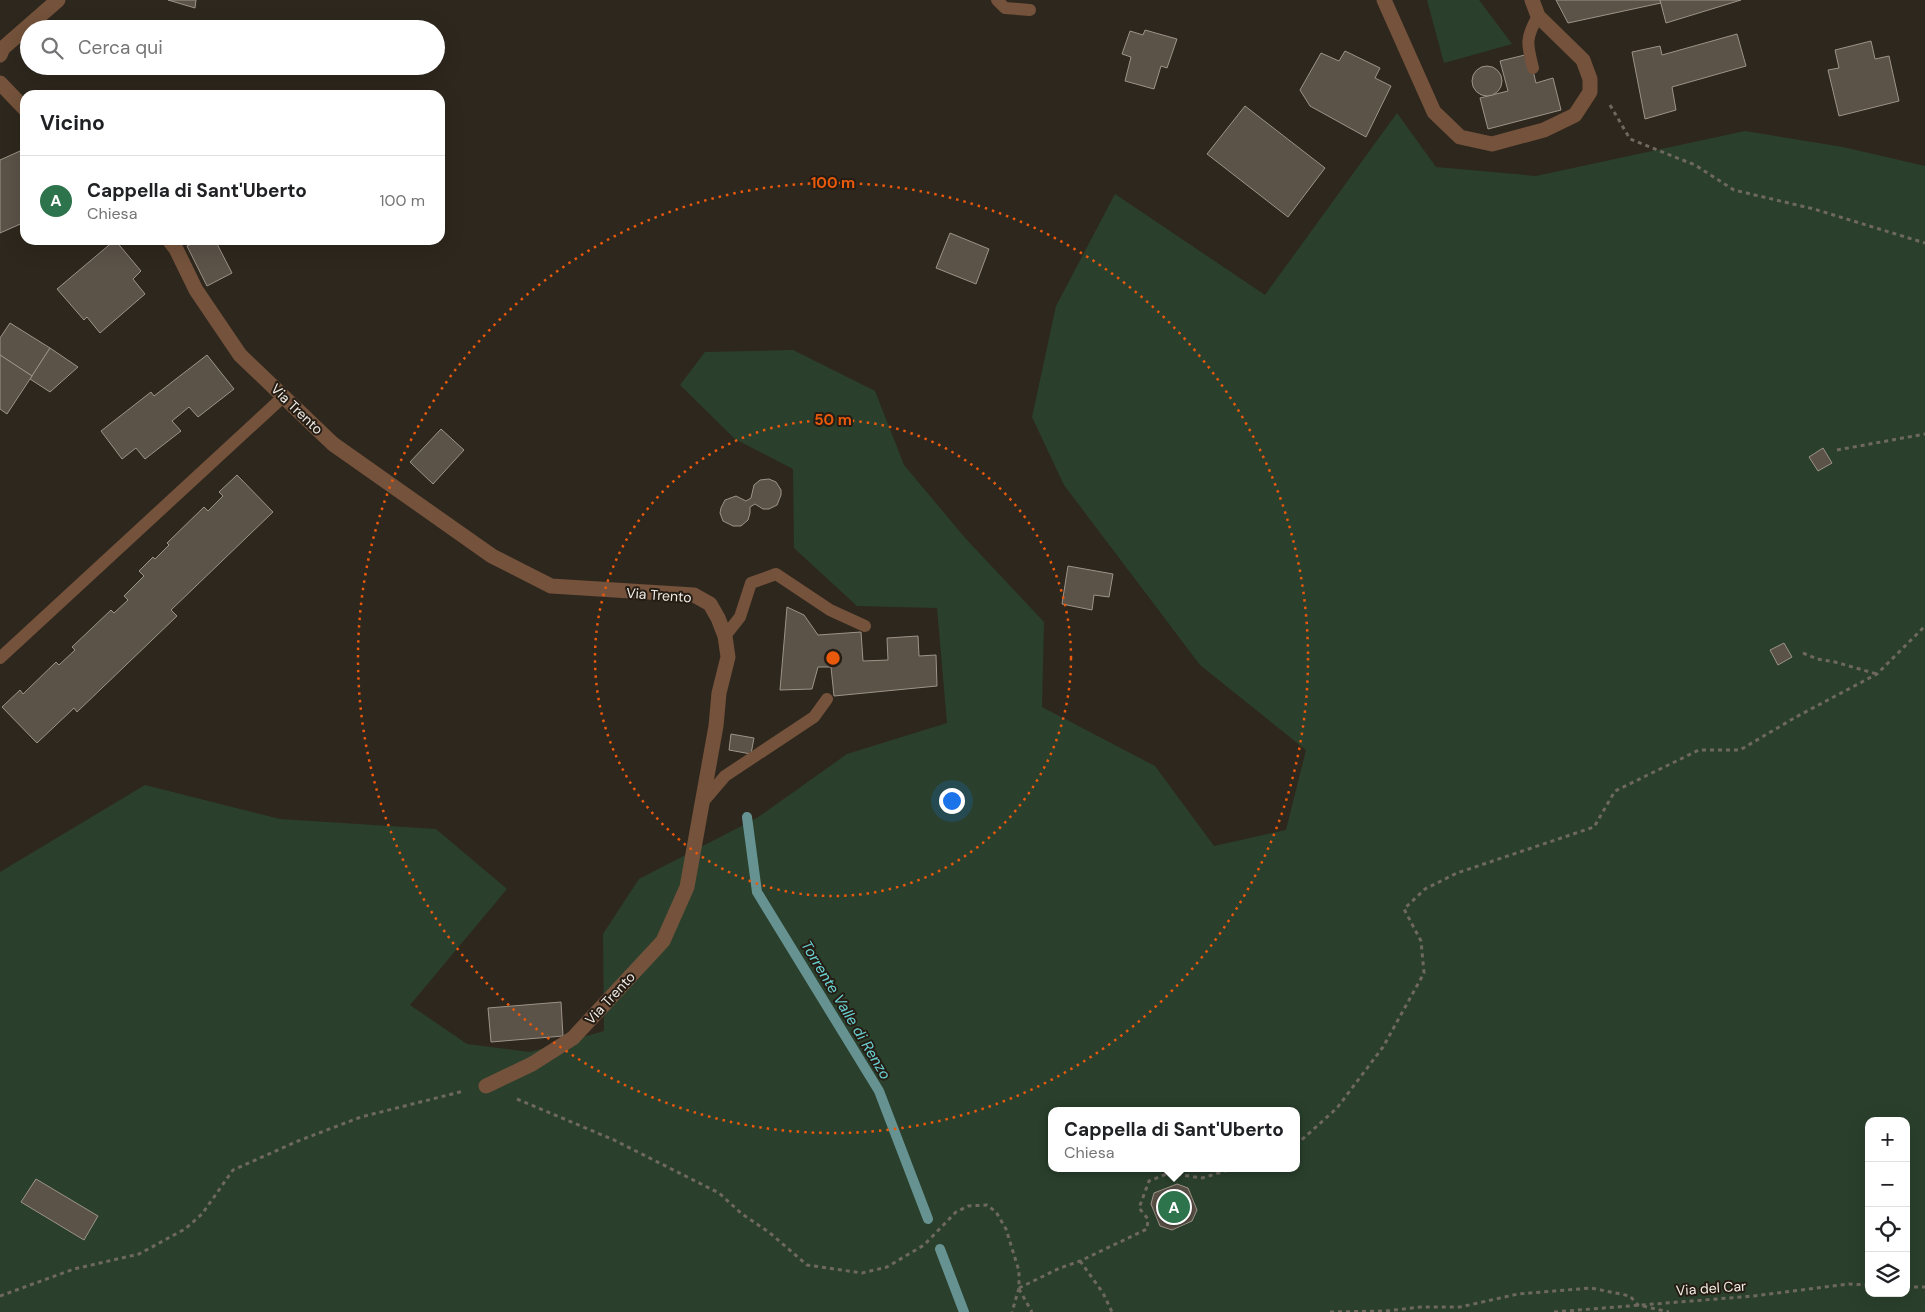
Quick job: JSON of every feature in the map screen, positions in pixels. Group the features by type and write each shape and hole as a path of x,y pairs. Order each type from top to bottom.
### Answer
{"street":[{"path":"35,20 58,0"},
{"path":"1384,0 1434,112 1460,137 1492,144 1544,130 1575,115 1590,92 1590,79 1583,60 1538,16 1532,0"},
{"path":"0,55 2,48 20,33"},
{"path":"0,84 20,104"},
{"name":"Via Trento","path":"173,245 196,290 240,355 333,444 492,556 551,586 694,595 710,604 725,636 728,657 719,693 716,726 687,887 663,940 574,1038 532,1064 486,1086"}],"lane":[{"path":"997,0 1005,8 1030,10"},
{"path":"1533,68 1528,47 1528,33 1538,16"},
{"path":"0,658 283,397"},
{"path":"725,636 740,617 751,583 776,574 830,610 865,626"},
{"path":"702,803 725,776 814,717 827,699"}],"path":[{"path":"1590,79 1601,91 1630,139 1695,165 1734,190 1814,209 1925,244"},
{"path":"1837,450 1925,434"},
{"path":"1300,1141 1337,1108 1383,1046 1424,973 1421,941 1404,909 1425,889 1456,872 1594,827 1615,791 1699,750 1740,750 1878,674 1925,626"},
{"path":"1803,654 1878,674"},
{"path":"486,1086 614,1140 719,1193 742,1214 770,1233 807,1264 862,1273 887,1267 924,1244 956,1212 968,1206 987,1205 996,1212 1006,1229 1019,1271 1019,1288 1012,1312"},
{"path":"0,1296 74,1269 139,1254 185,1229 202,1214 233,1170 298,1141 361,1117 446,1096"},
{"path":"1019,1288 1147,1230 1148,1219 1139,1208 1149,1181 1169,1172 1202,1178 1222,1172"},
{"path":"1080,1261 1103,1292 1112,1312"},
{"name":"Via del Car","path":"1554,1312 1754,1296 1849,1284 1865,1285"},
{"path":"1910,1287 1925,1288"},
{"path":"1019,1288 1032,1312"},
{"path":"1330,1312 1460,1307 1518,1294 1590,1288 1630,1296 1638,1305 1669,1312"}],"green space":[{"path":"1427,0 1479,0 1512,44 1444,63"},
{"path":"1397,113 1436,167 1536,176 1745,131 1843,147 1925,166 1925,1312 0,1312 0,872 145,785 280,819 436,829 507,889 410,1005 467,1044 530,1052 604,1031 603,934 639,879 757,818 847,754 947,723 937,608 857,606 794,548 793,469 735,439 680,385 705,352 793,350 875,391 904,465 966,539 1044,622 1042,707 1155,766 1214,846 1286,830 1306,750 1200,665 1064,485 1032,417 1056,306 1115,194 1265,295"}],"building":[{"path":"168,0 196,0 195,8"},
{"path":"1556,0 1660,0 1661,3 1568,23"},
{"path":"1660,0 1741,0 1666,23"},
{"path":"1145,30 1177,39 1167,68 1161,66 1154,89 1125,81 1131,57 1122,54 1130,31 1143,35"},
{"path":"1737,34 1746,66 1672,87 1676,110 1645,119 1632,52 1660,46 1662,55"},
{"path":"1871,41 1875,59 1889,56 1899,101 1839,116 1828,70 1839,68 1835,50"},
{"path":"1345,51 1380,68 1375,78 1391,86 1366,137 1310,106 1300,90 1321,53 1339,61"},
{"path":"1529,54 1536,83 1553,78 1561,110 1488,129 1480,98 1508,91 1500,61"},
{"path":"1487,66 1498,70 1502,81 1498,92 1487,96 1476,92 1472,81 1476,70"},
{"path":"1245,106 1325,168 1288,217 1207,154"},
{"path":"20,151 20,224 0,233 0,160"},
{"path":"950,233 989,249 976,284 936,268"},
{"path":"109,245 119,245 141,271 133,279 145,294 100,333 87,317 84,320 57,289"},
{"path":"218,245 232,273 207,286 187,246"},
{"path":"10,323 50,348 32,376 0,355 0,338"},
{"path":"50,348 78,367 50,392 30,379"},
{"path":"0,355 32,376 7,414 0,409"},
{"path":"207,355 234,389 198,417 189,407 172,421 181,431 145,459 136,448 122,459 101,431 151,392 154,396"},
{"path":"441,429 464,450 433,484 410,462"},
{"path":"1823,448 1832,463 1818,471 1809,457"},
{"path":"237,475 273,512 171,610 177,616 77,712 74,708 37,743 2,707 20,690 23,694 56,662 59,665 75,650 72,647 111,610 114,613 128,600 124,596 144,576 139,571 153,557 155,559 169,545 167,543 204,507 208,511 223,496 219,492"},
{"path":"769,479 776,482 781,490 777,505 769,509 763,509 755,504 750,507 748,520 741,526 733,526 723,521 720,513 725,500 736,496 746,501 751,498 754,485 760,480"},
{"path":"1068,566 1113,574 1109,597 1094,595 1092,610 1062,604"},
{"path":"787,607 804,615 818,635 861,632 863,661 888,660 887,638 918,636 919,656 936,655 937,686 834,696 831,667 818,667 812,689 780,690"},
{"path":"1784,643 1792,657 1778,665 1770,650"},
{"path":"731,734 754,738 751,754 729,750"},
{"path":"561,1002 563,1036 491,1042 488,1008"},
{"path":"36,1179 98,1216 84,1240 21,1202"},
{"path":"1177,1184 1188,1188 1197,1210 1192,1221 1172,1230 1160,1226 1151,1204 1154,1193"}],"waterway":[{"name":"Torrente Valle di Renzo","path":"747,817 757,892 879,1091 928,1219"},
{"name":"Torrente Valle di Renzo","path":"940,1249 964,1312"}],"place":[{"name":"Cappella di Sant'Uberto","path":"1174,1207"}]}
